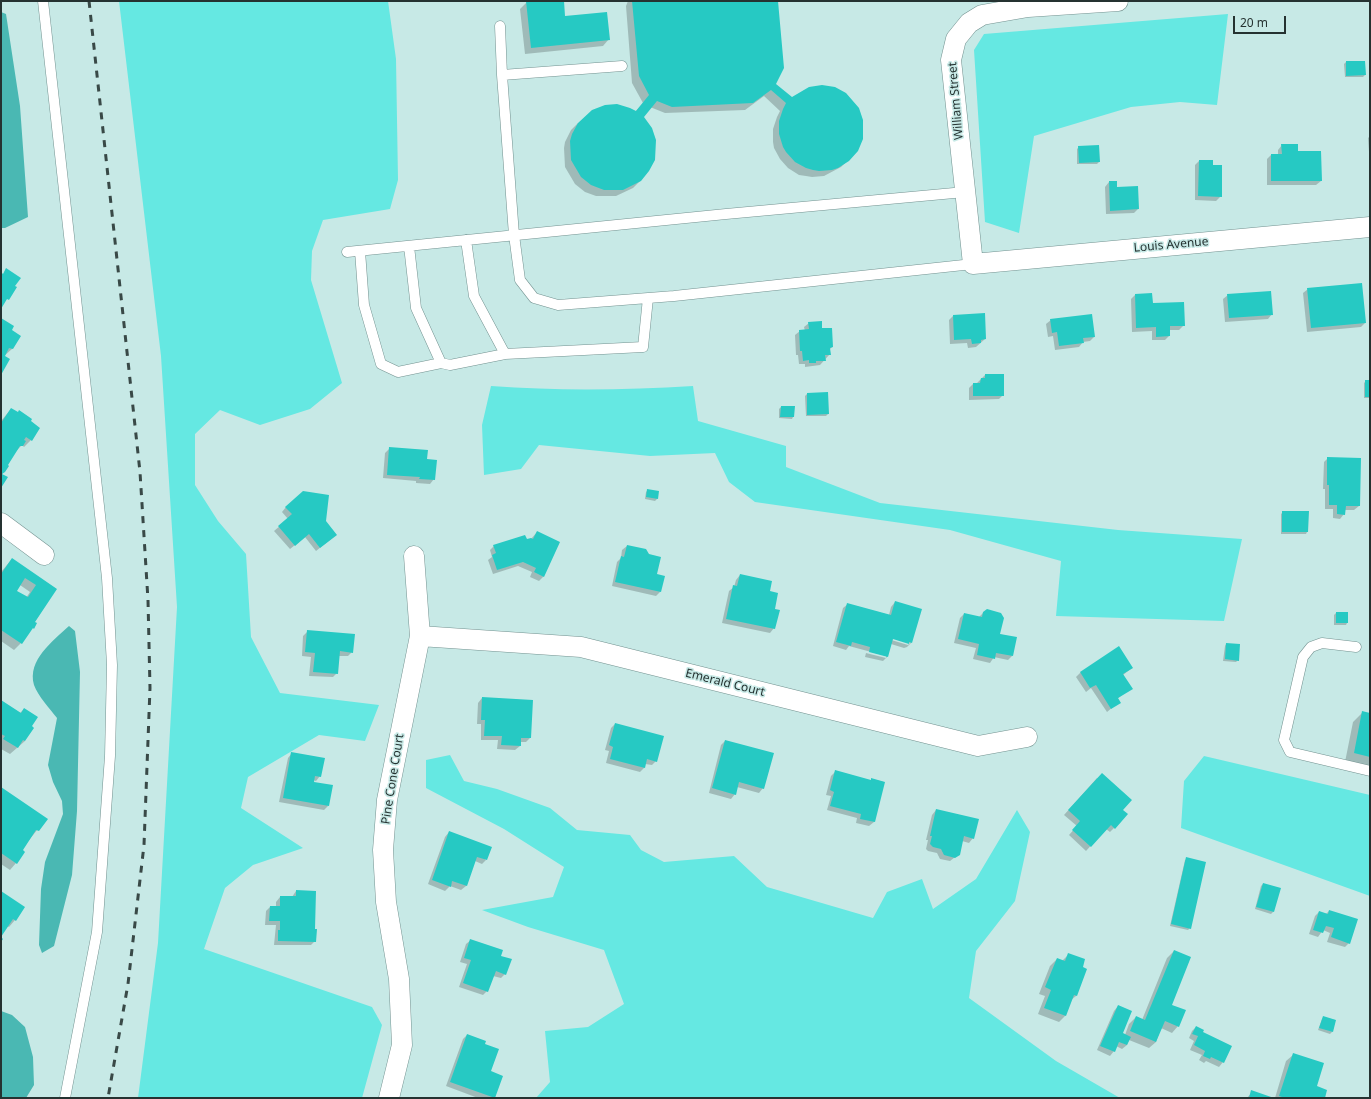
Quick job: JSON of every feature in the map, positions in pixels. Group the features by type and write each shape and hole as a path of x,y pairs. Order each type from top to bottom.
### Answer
{"street":[{"name":"William Street","path":"973,264 951,60 956,39 969,23 982,15 1028,7 1118,1"},
{"name":"Louis Avenue","path":"973,264 1370,227"},
{"path":"1,523 44,555"},
{"name":"Pine Cone Court","path":"389,1098 402,1045 399,979 386,902 383,850 387,800 420,636 414,556"},
{"name":"Emerald Court","path":"420,636 581,647 978,746 1027,737"}],"lane":[{"path":"43,1 105,555 112,665 110,756 97,932 64,1098"},
{"path":"500,26 502,75 514,235 520,280 534,298 558,305 648,298 973,264"},
{"path":"502,75 622,66"},
{"path":"348,252 719,214 965,192"},
{"path":"466,240 474,296 505,354"},
{"path":"409,246 416,308 440,363"},
{"path":"360,251 364,305 381,364 398,372 440,363 450,365 505,354 643,347 648,298"},
{"path":"1356,647 1322,643 1312,647 1303,657 1284,740 1290,752 1370,771"}],"shaded area":[{"path":"119,1 388,1 396,59 398,180 390,209 323,220 312,251 311,280 342,383 310,409 260,425 220,410 195,434 195,485 218,521 246,554 251,637 280,693 379,705 365,741 319,735 248,777 241,808 303,848 253,865 225,888 204,949 372,1007 382,1025 362,1098 138,1098 158,943 177,607 161,356"},
{"path":"1,12 6,14 20,106 28,217 5,228 1,228"},
{"path":"1228,14 1217,105 1180,102 1131,107 1034,136 1019,233 985,222 974,50 984,34"},
{"path":"491,386 541,389 592,389 693,386 698,421 786,446 786,467 880,503 1118,530 1242,539 1224,621 1056,616 1061,561 950,530 755,502 729,482 715,453 650,456 539,445 521,469 484,475 482,425"},
{"path":"69,626 75,631 80,672 77,811 72,875 54,946 42,953 39,945 41,889 45,862 63,814 62,801 53,782 48,765 57,718 38,694 34,685 33,676 34,667 43,652"},
{"path":"450,755 464,781 497,789 550,808 577,830 630,835 641,850 664,862 734,856 767,887 873,918 887,892 922,879 933,909 976,879 1017,810 1030,832 1015,901 976,951 969,998 1056,1061 1120,1098 536,1098 550,1082 545,1031 588,1027 624,1004 604,950 528,927 482,910 553,897 564,867 504,829 426,788 426,760"},
{"path":"1204,756 1370,795 1370,896 1181,828 1184,781"},
{"path":"1,1011 12,1015 25,1027 33,1057 34,1085 26,1098 1,1098"}],"building":[{"path":"526,1 564,1 565,16 607,12 610,40 531,48"},
{"path":"632,1 778,1 784,68 776,84 792,97 809,87 822,85 835,87 846,93 859,108 863,120 863,139 858,151 849,161 832,170 813,170 795,162 783,147 779,134 779,121 786,103 771,90 753,103 672,107 657,101 644,117 652,128 656,140 655,160 649,171 641,181 623,190 604,190 591,185 581,177 571,160 570,141 578,123 592,110 605,105 617,104 636,111 649,95 639,76"},
{"path":"1346,61 1365,61 1366,75 1346,76"},
{"path":"1281,144 1298,144 1298,151 1321,151 1322,181 1271,181 1271,154 1282,154"},
{"path":"1099,145 1100,162 1079,163 1078,146"},
{"path":"1199,160 1213,160 1213,165 1222,165 1222,197 1198,196"},
{"path":"1109,181 1117,181 1117,187 1138,186 1139,209 1110,211"},
{"path":"6,268 21,278 15,286 17,287 9,300 7,299 1,309 1,272 3,274"},
{"path":"1362,283 1366,323 1311,328 1307,288"},
{"path":"1271,291 1273,315 1229,318 1227,294"},
{"path":"1152,293 1153,303 1184,302 1185,326 1170,326 1170,336 1156,337 1156,327 1136,328 1135,294"},
{"path":"985,313 986,339 981,340 981,343 972,344 971,339 954,340 953,315"},
{"path":"1092,314 1095,337 1083,338 1084,343 1059,346 1057,332 1052,333 1050,319"},
{"path":"1,318 14,326 12,330 21,336 13,349 9,348 5,356 10,359 1,375"},
{"path":"822,321 822,328 832,328 833,347 830,348 831,355 825,355 826,361 809,363 809,360 803,361 802,351 800,351 799,330 809,329 808,322"},
{"path":"985,374 1004,374 1004,396 973,396 973,383 980,383 981,378 985,378"},
{"path":"1365,380 1370,380 1370,397 1365,397"},
{"path":"828,392 829,414 807,415 807,393"},
{"path":"781,406 795,406 794,417 780,417"},
{"path":"11,408 18,412 19,410 32,419 31,421 40,428 32,441 26,437 24,440 26,441 23,446 20,446 8,465 9,466 2,474 8,477 1,488 1,423"},
{"path":"389,447 428,450 427,459 437,460 435,480 419,479 420,477 387,475"},
{"path":"1327,457 1361,458 1360,506 1346,506 1345,515 1337,514 1337,505 1329,505"},
{"path":"647,489 659,491 658,499 646,497"},
{"path":"303,491 329,495 326,521 337,535 320,548 309,534 295,546 278,526 292,514 285,507"},
{"path":"1282,511 1309,511 1308,532 1282,532"},
{"path":"537,531 560,542 544,577 534,572 536,568 523,562 497,570 492,555 496,553 493,545 525,535 527,539 533,539"},
{"path":"627,545 646,549 649,554 661,557 657,574 665,576 661,592 615,582 621,556 624,557"},
{"path":"12,558 57,589 35,622 37,623 34,629 33,628 22,644 1,630 1,574","holes":["25,578 36,585 28,597 17,591"]},
{"path":"740,574 772,581 770,591 778,593 775,609 780,610 775,629 726,619 733,585 737,586"},
{"path":"895,601 922,609 912,643 909,642 909,644 893,639 888,657 869,652 870,647 852,642 851,646 836,642 847,603 891,615"},
{"path":"987,609 1001,613 1004,618 1000,634 1017,637 1013,656 996,653 995,659 977,655 979,644 958,639 964,613 982,617 983,612"},
{"path":"1336,612 1348,612 1348,623 1336,623"},
{"path":"307,630 355,634 353,653 340,651 338,674 313,672 315,653 305,652"},
{"path":"1226,643 1240,644 1239,661 1225,659"},
{"path":"1119,646 1133,668 1123,674 1133,689 1118,698 1121,703 1111,709 1096,685 1090,688 1080,672"},
{"path":"482,697 533,700 531,738 521,738 521,746 501,745 502,736 484,736 485,720 481,720"},
{"path":"1,700 21,713 24,708 38,717 32,726 34,728 18,748 3,739 5,736 1,734"},
{"path":"1362,711 1370,713 1370,757 1354,753"},
{"path":"615,723 664,736 657,762 647,759 645,768 610,759 613,747 609,745"},
{"path":"725,740 774,753 764,789 739,782 736,795 712,788"},
{"path":"291,752 325,758 321,777 315,776 314,782 333,785 329,806 283,798"},
{"path":"835,770 871,780 871,778 885,782 875,822 860,819 861,814 830,806 834,792 830,790"},
{"path":"1102,773 1132,800 1123,810 1128,814 1115,829 1111,825 1091,847 1072,830 1080,821 1068,810"},
{"path":"1,787 48,819 39,831 36,830 23,850 25,852 17,864 1,853"},
{"path":"936,809 979,819 974,839 964,836 960,855 955,858 944,855 941,849 933,847 930,844 932,836 930,836"},
{"path":"449,831 492,847 487,860 477,857 467,886 452,881 451,887 432,880"},
{"path":"1186,857 1206,862 1191,929 1171,924"},
{"path":"1263,883 1281,888 1274,912 1256,907"},
{"path":"296,890 316,891 316,942 278,941 280,921 269,921 270,906 280,906 280,896 296,896"},
{"path":"1,891 25,907 16,921 13,919 1,937"},
{"path":"1329,910 1358,919 1350,944 1331,937 1334,928 1326,926 1323,933 1313,930 1319,911 1328,914"},
{"path":"470,939 503,950 501,956 512,959 506,975 496,971 488,992 463,983 471,960 464,958"},
{"path":"1174,950 1191,957 1172,1005 1186,1010 1179,1027 1165,1021 1156,1042 1130,1031 1136,1016 1145,1020"},
{"path":"1068,953 1085,959 1083,967 1087,969 1077,996 1074,995 1066,1016 1044,1008 1051,990 1045,987 1057,958 1065,961"},
{"path":"1118,1005 1132,1011 1123,1033 1131,1037 1127,1045 1119,1042 1115,1052 1100,1046"},
{"path":"1323,1016 1336,1020 1333,1032 1319,1028"},
{"path":"1196,1026 1204,1030 1203,1032 1232,1046 1224,1063 1211,1057 1210,1059 1203,1056 1205,1051 1194,1045 1198,1036 1192,1034"},
{"path":"467,1034 486,1041 485,1044 499,1049 491,1071 503,1076 495,1098 450,1082"},
{"path":"1293,1053 1324,1063 1317,1086 1327,1090 1325,1098 1285,1098 1279,1096"},
{"path":"1251,1090 1274,1098 1249,1098"}],"railway":[{"path":"89,1 140,472 148,600 150,688 144,845 128,984 108,1098"}]}
